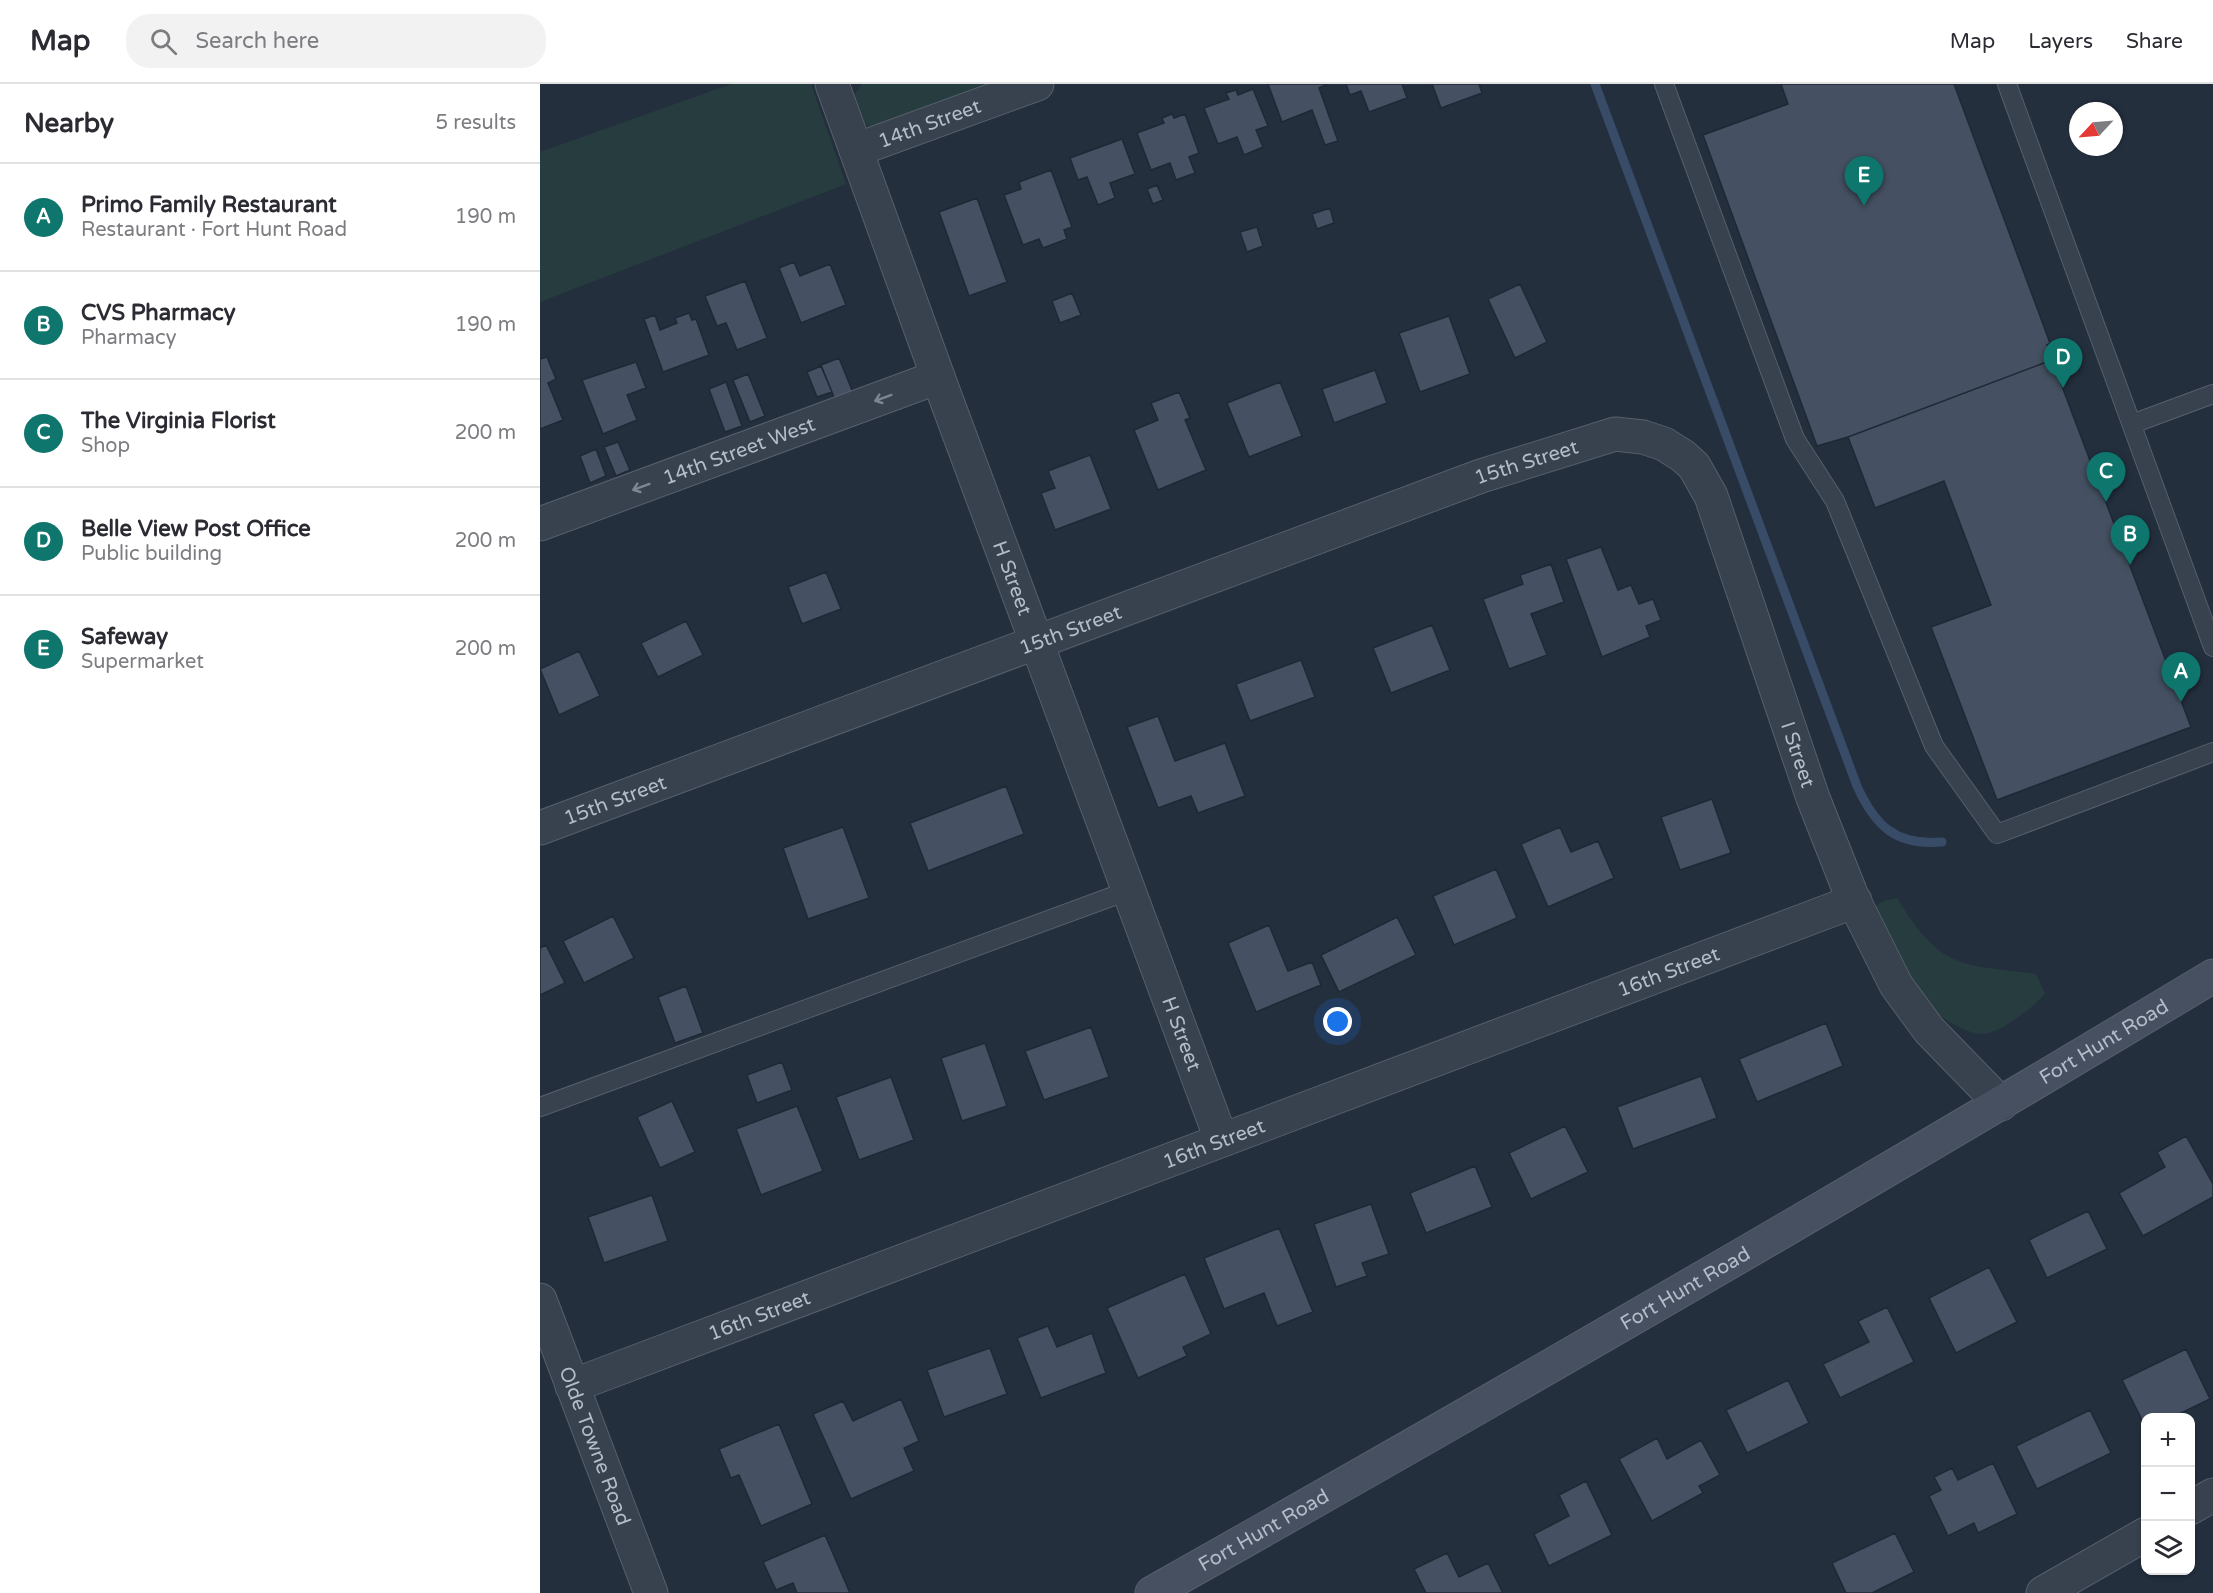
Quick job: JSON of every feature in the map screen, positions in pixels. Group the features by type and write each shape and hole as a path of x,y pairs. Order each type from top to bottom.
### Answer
{"main road":[{"name":"Fort Hunt Road","path":"1152,1593 1452,1424 2001,1104 2213,976"}],"street":[{"name":"H Street","path":"832,84 938,377 1221,1139"},
{"name":"14th Street","path":"856,150 1037,84"},
{"name":"14th Street West","path":"540,524 938,377"},
{"name":"I Street","path":"1601,439 1615,435 1643,437 1664,444 1694,466 1711,496 1813,798 1855,901 1896,985 1929,1030 2001,1104"},
{"name":"15th Street","path":"540,828 1482,477 1601,439"},
{"name":"16th Street","path":"572,1386 1855,901"},
{"name":"Olde Towne Road","path":"540,1300 651,1593"},
{"path":"2195,1505 2213,1495"},
{"path":"2043,1593 2141,1536"}],"lane":[{"path":"1664,84 1795,439 1835,501 1934,746 1997,834 2213,752"},
{"path":"2007,84 2213,647"},
{"path":"2132,424 2213,394"},
{"path":"540,1107 1130,890"}],"green space":[{"path":"731,84 811,84 846,184 540,302 540,152"},
{"path":"862,84 1007,84 876,129 864,124 852,98"},
{"path":"1897,898 1912,922 1940,951 1970,965 2036,974 2045,994 2004,1027 1989,1033 1971,1032 1938,1015 1915,993 1873,907"}],"building":[{"path":"1268,84 1328,84 1319,88 1338,141 1325,145 1312,110 1282,122"},
{"path":"1346,84 1402,84 1407,98 1369,112 1361,91 1350,95"},
{"path":"1432,84 1479,84 1482,93 1441,108"},
{"path":"1781,84 1954,84 2050,343 2047,345 2052,360 1848,437 1817,446 1703,135 1788,104"},
{"path":"1253,89 1268,126 1256,130 1263,147 1244,155 1237,137 1218,144 1204,108 1229,99 1226,93 1236,90 1238,95"},
{"path":"1172,114 1174,118 1185,114 1199,153 1189,157 1195,173 1176,180 1170,163 1151,170 1137,133 1164,123 1162,118"},
{"path":"1122,139 1135,174 1110,183 1115,198 1098,205 1087,177 1078,180 1070,158"},
{"path":"1051,170 1072,227 1064,230 1067,239 1043,248 1039,239 1023,245 1004,195 1021,189 1019,182"},
{"path":"1157,185 1163,200 1153,204 1147,189"},
{"path":"977,198 1007,282 969,296 939,212"},
{"path":"1330,208 1334,223 1317,229 1312,214"},
{"path":"1257,227 1263,246 1247,252 1240,232"},
{"path":"794,262 800,276 830,264 846,305 801,323 779,268"},
{"path":"745,281 767,338 737,350 726,323 717,326 705,296"},
{"path":"1520,284 1547,342 1515,358 1488,299"},
{"path":"1072,293 1081,315 1060,323 1052,301"},
{"path":"689,313 692,320 696,319 709,355 663,372 644,319 655,315 660,330 677,323 675,318"},
{"path":"1449,316 1470,374 1420,392 1399,333"},
{"path":"547,357 556,379 548,383 563,420 540,429 540,359"},
{"path":"839,358 854,395 836,402 821,365"},
{"path":"2052,360 2191,727 1997,800 1931,627 1991,605 1944,481 1875,508 1848,437"},
{"path":"636,362 646,388 627,395 637,420 603,434 582,380"},
{"path":"821,366 832,392 817,397 807,372"},
{"path":"1375,370 1387,403 1334,423 1322,389"},
{"path":"748,374 765,416 750,422 733,380"},
{"path":"726,382 742,426 725,432 709,389"},
{"path":"1280,382 1302,436 1249,457 1227,403"},
{"path":"1179,392 1190,418 1185,420 1206,470 1158,490 1134,430 1158,420 1151,403"},
{"path":"618,442 630,470 616,476 604,447"},
{"path":"596,449 606,476 590,483 580,456"},
{"path":"1090,455 1111,509 1055,530 1041,493 1055,488 1048,471"},
{"path":"1601,547 1618,590 1631,585 1639,604 1653,599 1661,620 1646,626 1650,637 1602,657 1566,559"},
{"path":"1551,564 1564,602 1531,614 1547,655 1509,669 1483,599 1523,584 1520,575"},
{"path":"826,572 841,609 802,624 788,587"},
{"path":"686,621 703,655 658,677 641,643"},
{"path":"1432,625 1450,670 1391,693 1373,648"},
{"path":"579,651 600,696 559,715 540,669"},
{"path":"1301,660 1315,697 1250,721 1236,684"},
{"path":"1158,716 1175,761 1225,743 1245,796 1198,813 1191,796 1158,808 1127,727"},
{"path":"1006,786 1024,834 928,871 910,823"},
{"path":"1712,799 1731,853 1680,870 1661,817"},
{"path":"843,827 869,898 808,919 783,848"},
{"path":"1560,827 1571,852 1598,841 1614,878 1548,907 1521,844"},
{"path":"1496,869 1517,918 1454,945 1433,896"},
{"path":"613,916 634,958 584,983 563,941"},
{"path":"1397,917 1416,955 1339,992 1321,955"},
{"path":"1269,925 1288,971 1312,962 1321,985 1256,1012 1228,943"},
{"path":"546,945 565,983 540,995 540,948"},
{"path":"686,986 703,1033 675,1043 658,997"},
{"path":"1826,1023 1843,1066 1757,1102 1739,1059"},
{"path":"1091,1027 1109,1077 1044,1100 1025,1051"},
{"path":"985,1043 1007,1106 962,1121 941,1058"},
{"path":"782,1062 792,1090 757,1103 747,1075"},
{"path":"1701,1076 1717,1118 1633,1149 1617,1107"},
{"path":"891,1077 914,1140 859,1160 836,1097"},
{"path":"672,1101 695,1152 660,1168 637,1117"},
{"path":"797,1106 823,1171 761,1195 736,1129"},
{"path":"1565,1126 1588,1172 1531,1199 1509,1153"},
{"path":"2186,1136 2213,1184 2213,1197 2143,1236 2119,1193 2165,1167 2157,1152"},
{"path":"1475,1166 1492,1207 1426,1233 1410,1193"},
{"path":"652,1195 668,1241 604,1263 588,1217"},
{"path":"1371,1204 1389,1254 1362,1263 1367,1276 1336,1287 1314,1224"},
{"path":"2088,1211 2107,1249 2047,1278 2029,1240"},
{"path":"1279,1228 1313,1312 1277,1326 1264,1293 1224,1309 1204,1258"},
{"path":"1989,1267 2017,1322 1956,1353 1929,1298"},
{"path":"1185,1274 1211,1334 1183,1347 1187,1356 1138,1378 1107,1308"},
{"path":"1887,1307 1914,1362 1840,1398 1823,1364 1869,1342 1858,1321"},
{"path":"1048,1326 1057,1347 1092,1333 1106,1373 1041,1398 1017,1338"},
{"path":"990,1348 1007,1394 944,1417 927,1370"},
{"path":"2186,1349 2210,1399 2181,1413 2141,1413 2141,1418 2122,1380"},
{"path":"1788,1380 1809,1423 1747,1453 1726,1410"},
{"path":"901,1399 919,1441 904,1448 914,1471 851,1499 813,1414 843,1401 853,1421"},
{"path":"2090,1410 2111,1453 2037,1489 2016,1446"},
{"path":"779,1424 812,1504 761,1526 739,1475 731,1478 719,1449"},
{"path":"1657,1438 1667,1459 1701,1440 1720,1475 1699,1486 1703,1493 1652,1521 1619,1459"},
{"path":"1993,1463 2017,1514 1978,1533 1974,1523 1948,1536 1929,1496 1941,1490 1934,1477 1952,1468 1958,1480"},
{"path":"1586,1481 1612,1535 1549,1566 1534,1534 1569,1516 1559,1495"},
{"path":"1895,1533 1914,1572 1872,1593 1846,1593 1832,1563"},
{"path":"825,1535 850,1593 797,1593 793,1583 776,1590 763,1562"},
{"path":"1447,1553 1459,1577 1488,1563 1503,1593 1426,1593 1414,1569"}],"waterway":[{"path":"1595,84 1857,786 1871,812 1889,830 1912,841 1942,842"}],"place":[{"name":"Safeway","path":"1864,206"},
{"name":"Belle View Post Office","path":"2063,388"},
{"name":"The Virginia Florist","path":"2106,502"},
{"name":"CVS Pharmacy","path":"2130,565"},
{"name":"Primo Family Restaurant","path":"2181,702"}]}
